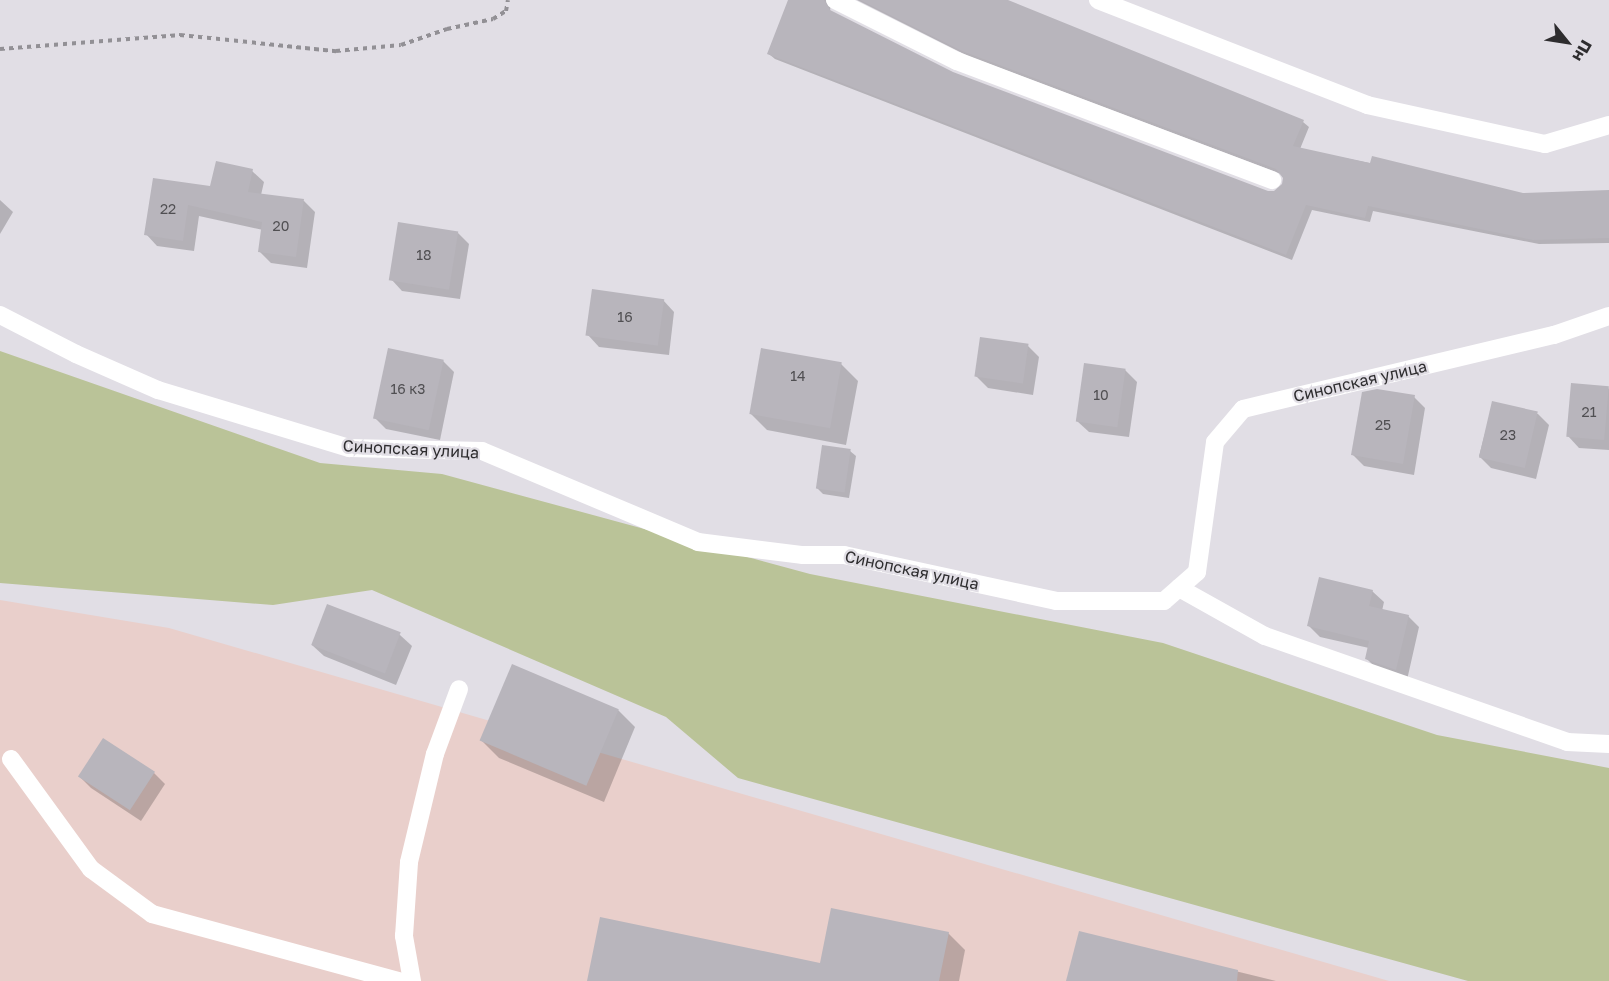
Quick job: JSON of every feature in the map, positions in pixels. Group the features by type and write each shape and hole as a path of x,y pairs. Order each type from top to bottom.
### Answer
{"lane":[{"path":"835,0 957,61 1272,180"},
{"path":"1098,0 1367,105 1545,144 1609,125"},
{"name":"Синопская улица","path":"0,315 76,354 158,390 349,448 482,451 698,542 803,555 844,555 1056,601 1164,601 1197,572 1215,442 1243,409 1554,335 1609,316"},
{"path":"1179,588 1265,636 1568,742 1609,744"},
{"path":"412,981 404,936 409,862 435,754 459,689"},
{"path":"11,759 92,869 152,914 399,981"}],"path":[{"path":"0,50 180,35 252,40 336,51 401,45 447,29 493,19 506,11 508,0"}],"shaded area":[{"path":"0,600 169,628 1389,981 0,981"}],"green space":[{"path":"0,351 320,463 442,474 810,574 1163,643 1437,735 1609,768 1609,981 1468,981 738,778 666,717 372,590 273,605 0,583"}],"building":[{"path":"788,0 824,0 830,10 953,72 1268,191 1274,191 1282,184 1283,178 1276,169 962,51 860,0 1008,0 1304,120 1293,146 1370,163 1372,156 1523,193 1609,190 1609,238 1533,240 1368,206 1365,218 1306,205 1286,255 767,54"},
{"path":"216,161 253,169 248,192 304,199 296,257 258,252 262,222 188,205 183,241 144,235 153,178 210,186"},
{"path":"398,222 458,232 449,290 389,280"},
{"path":"592,289 664,299 658,346 585,336"},
{"path":"980,337 1029,344 1023,383 974,377"},
{"path":"388,348 444,360 429,430 373,418"},
{"path":"761,348 842,362 830,428 749,414"},
{"path":"1084,363 1126,369 1117,427 1076,421"},
{"path":"1571,383 1609,386 1604,440 1566,437"},
{"path":"1377,389 1415,395 1403,464 1351,455 1362,392"},
{"path":"1492,401 1538,412 1525,468 1479,458"},
{"path":"822,445 851,449 845,493 816,489"},
{"path":"1319,577 1373,590 1369,606 1409,615 1396,670 1365,659 1369,641 1307,626"},
{"path":"327,604 401,632 385,673 311,645"},
{"path":"512,664 619,709 586,786 480,740"},
{"path":"103,738 155,772 130,810 78,777"},
{"path":"831,908 949,932 939,981 587,981 600,917 820,963"},
{"path":"1079,931 1238,970 1237,981 1066,981"}]}
